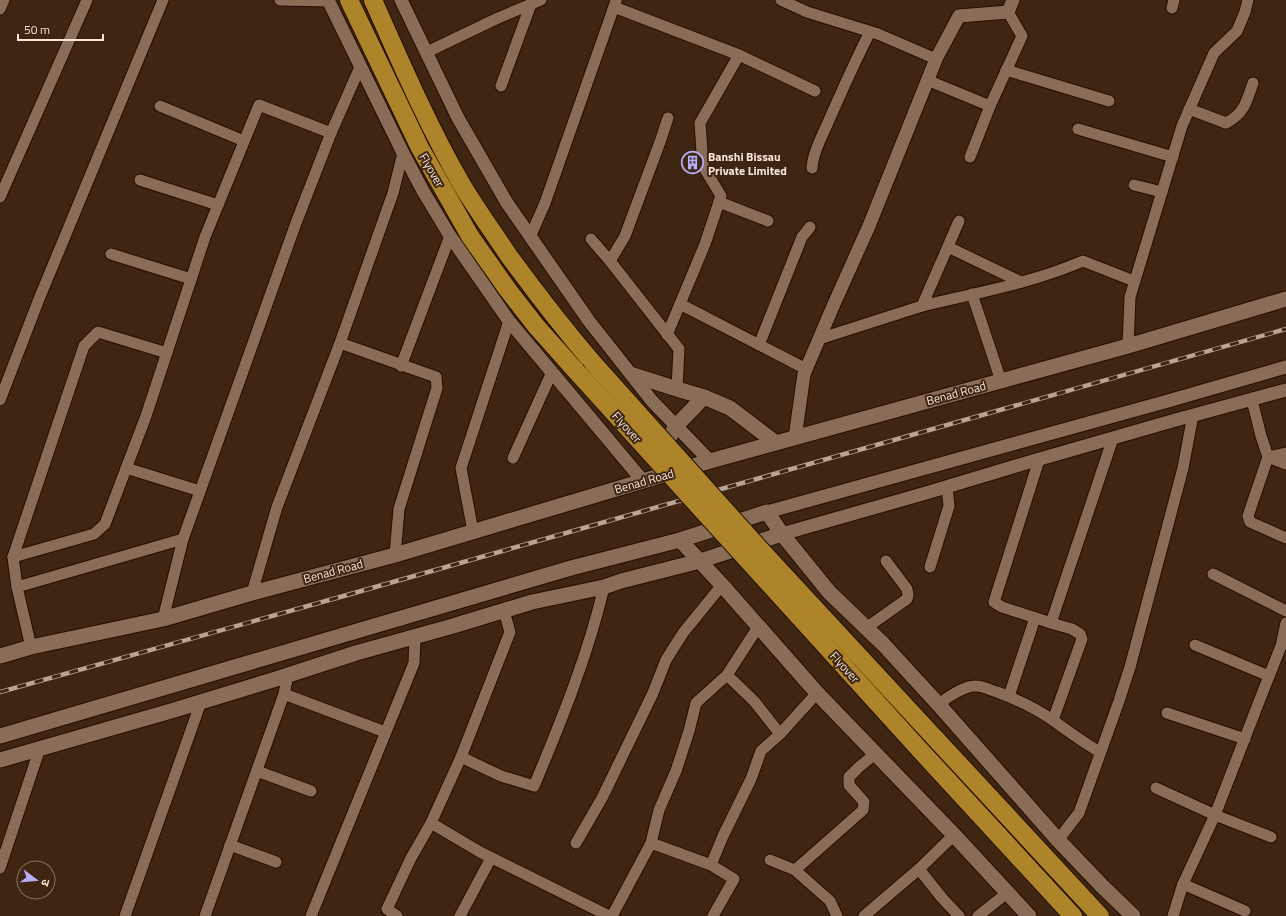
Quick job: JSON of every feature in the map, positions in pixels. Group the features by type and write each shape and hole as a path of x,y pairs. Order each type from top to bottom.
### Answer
{"highway":[{"name":"Flyover","path":"349,0 420,148 470,236 508,290 536,326 919,749 1073,916"},
{"name":"Flyover","path":"373,0 400,61 439,142 462,185 485,222 533,290 563,328 757,546 1100,916"}],"main road":[{"name":"Benad Road","path":"0,656 31,647 162,619 252,593 395,555 710,461 1128,346 1286,299"},
{"path":"633,375 704,397 730,408 776,443"},
{"path":"643,481 676,426 704,397"},
{"path":"0,736 571,568 680,540 767,512 782,534 830,592 883,644 1058,840 1133,916"},
{"path":"0,760 201,702 356,653 532,602 604,587 620,581 700,561 782,534"},
{"path":"680,540 817,693 954,835 1029,916"}],"street":[{"path":"0,9 4,0"},
{"path":"0,197 5,172 87,0"},
{"path":"0,400 39,299 163,0"},
{"path":"280,0 329,1 403,153 450,236 509,320 643,481"},
{"path":"401,0 458,118 507,203 589,321 652,401 710,461"},
{"path":"781,0 807,12 870,32 936,59"},
{"path":"1008,12 1013,0"},
{"path":"1128,346 1130,297 1182,126 1214,53 1237,31 1248,0"},
{"path":"427,52 498,18 536,2"},
{"path":"501,86 536,2"},
{"path":"530,237 545,203 615,4 738,55 815,91"},
{"path":"795,438 804,374 869,226 936,59 959,16 1008,12"},
{"path":"970,157 990,106 1022,36 1008,12"},
{"path":"812,168 812,159 846,81 870,32"},
{"path":"668,335 705,244 721,196 703,166 700,123 738,55"},
{"path":"162,619 183,539 200,491 296,224 331,133 360,67"},
{"path":"1006,70 1109,101"},
{"path":"928,80 990,106"},
{"path":"1189,109 1226,124 1234,120 1242,111 1253,83"},
{"path":"13,557 94,534 105,524 146,416 204,238 259,105 331,133"},
{"path":"160,106 244,141"},
{"path":"610,261 625,236 668,118"},
{"path":"1078,129 1172,157"},
{"path":"252,593 277,507 340,343 393,192 403,153"},
{"path":"140,180 218,205"},
{"path":"1134,184 1162,192"},
{"path":"719,202 768,221"},
{"path":"922,306 959,222"},
{"path":"759,345 802,237 810,227"},
{"path":"401,366 450,236"},
{"path":"592,239 679,349 677,389"},
{"path":"948,247 1021,282"},
{"path":"111,254 191,279"},
{"path":"819,339 922,306 1021,282 1064,269 1083,260 1134,281"},
{"path":"972,294 1001,381"},
{"path":"680,304 806,369"},
{"path":"473,531 461,468 509,320"},
{"path":"31,647 17,587 13,557 84,346 98,332 167,353"},
{"path":"340,343 401,366 436,377 438,388 399,509 395,555"},
{"path":"767,512 1286,367"},
{"path":"514,458 552,372"},
{"path":"782,534 1193,415 1286,390"},
{"path":"1252,400 1268,457 1248,516 1250,522 1286,538"},
{"path":"1058,840 1079,813 1130,667 1183,468 1193,415"},
{"path":"1051,623 1113,438"},
{"path":"1268,457 1286,453"},
{"path":"1268,457 1286,464"},
{"path":"1039,460 994,602 1002,607 1072,629 1080,634 1082,639 1053,720"},
{"path":"126,468 200,491"},
{"path":"930,567 949,506 948,487"},
{"path":"17,587 183,539"},
{"path":"866,628 907,599 907,589 886,561"},
{"path":"1214,574 1286,610"},
{"path":"576,843 602,798 653,693 666,660 683,633 722,586"},
{"path":"461,757 500,776 534,786 578,674 604,587"},
{"path":"397,916 387,909 411,858 431,823 461,757 510,632 504,611"},
{"path":"1008,696 1035,618"},
{"path":"1173,916 1183,884 1215,815 1245,740 1281,646 1286,623"},
{"path":"431,823 491,858 611,916 651,843 659,810 676,771 687,738 696,703 727,675 758,627"},
{"path":"311,916 414,663 415,637"},
{"path":"1195,645 1269,676"},
{"path":"205,916 284,694 288,675"},
{"path":"727,675 754,701 780,734"},
{"path":"939,705 944,700 963,689 975,686 1008,696 1053,720 1100,752"},
{"path":"711,865 723,836 751,779 761,751 780,734 817,693"},
{"path":"284,694 385,732"},
{"path":"125,916 201,702"},
{"path":"1167,713 1245,740"},
{"path":"0,868 40,748"},
{"path":"795,870 863,810 864,802 849,785 849,777 875,754"},
{"path":"257,770 311,791"},
{"path":"1156,788 1215,815 1271,837"},
{"path":"864,916 919,869 954,835"},
{"path":"651,843 711,865 734,879 713,916"},
{"path":"230,845 276,862"},
{"path":"460,916 491,858"},
{"path":"770,860 795,870 830,901 836,916"},
{"path":"919,869 942,898 959,916"},
{"path":"1183,884 1245,911"},
{"path":"978,916 1007,893"}],"building":[{"name":"Banshi Bissau Private Limited","path":"687,156 701,160 698,170 684,166"}],"railway":[{"path":"0,692 1286,329"}],"place":[{"name":"Banshi Bissau Private Limited","path":"692,163"}]}
